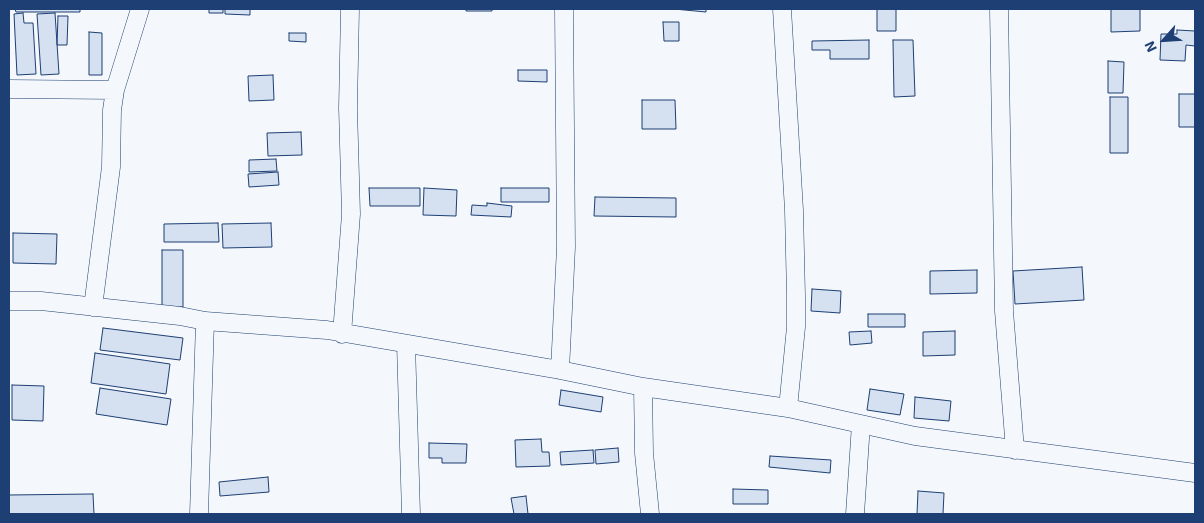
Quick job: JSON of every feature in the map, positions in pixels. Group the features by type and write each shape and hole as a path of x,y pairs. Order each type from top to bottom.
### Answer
{"street":[{"path":"93,306 111,167 112,110 115,90 140,9"},
{"path":"342,334 351,214 348,108 350,9"},
{"path":"560,370 566,220 564,9"},
{"path":"782,9 794,210 796,296 796,327 788,408"},
{"path":"999,9 1004,311 1014,450"},
{"path":"9,89 115,90"},
{"path":"9,301 41,301 205,321 327,330 560,370 643,387 788,408 915,436 1195,474"},
{"path":"199,514 205,321"},
{"path":"406,344 411,514"},
{"path":"643,387 644,453 650,514"},
{"path":"856,514 861,424"}],"building":[{"path":"15,9 80,9 80,12 16,12"},
{"path":"209,9 223,9 223,13 209,13"},
{"path":"225,9 250,9 250,15 225,14"},
{"path":"466,9 492,9 492,11 466,11"},
{"path":"674,9 706,9 706,12"},
{"path":"877,9 896,9 896,31 877,31"},
{"path":"1111,9 1140,9 1140,31 1111,32"},
{"path":"23,13 24,23 33,23 36,74 17,75 14,14"},
{"path":"55,13 59,74 41,75 37,14"},
{"path":"58,16 68,16 67,45 57,45"},
{"path":"663,22 679,22 679,41 664,41"},
{"path":"1177,30 1195,31 1195,46 1186,45 1185,61 1160,60 1161,34 1177,34"},
{"path":"89,32 102,33 102,75 89,75"},
{"path":"289,33 306,33 306,42 289,41"},
{"path":"869,40 869,59 830,59 830,50 812,50 812,41"},
{"path":"893,40 913,40 915,96 894,97"},
{"path":"1108,61 1124,62 1123,93 1108,93"},
{"path":"518,70 547,70 547,82 518,81"},
{"path":"273,75 274,100 249,101 248,76"},
{"path":"1179,94 1195,94 1195,127 1179,127"},
{"path":"1110,97 1128,97 1128,153 1110,153"},
{"path":"642,100 675,100 676,129 642,129"},
{"path":"301,132 302,155 268,156 267,133"},
{"path":"276,159 277,171 249,172 249,160"},
{"path":"278,172 279,185 249,187 248,174"},
{"path":"369,188 420,188 420,206 370,206"},
{"path":"424,188 457,190 456,216 423,215"},
{"path":"501,188 549,188 549,202 501,202"},
{"path":"595,197 676,198 676,217 594,216"},
{"path":"487,203 512,206 511,217 471,215 472,205 487,206"},
{"path":"218,223 219,242 164,242 164,224"},
{"path":"271,223 272,247 223,248 222,224"},
{"path":"13,233 57,234 56,264 13,263"},
{"path":"162,250 183,250 183,307 162,307"},
{"path":"1082,267 1084,300 1015,304 1013,271"},
{"path":"977,270 977,293 930,294 930,271"},
{"path":"812,289 841,291 840,313 811,311"},
{"path":"868,314 905,314 905,327 868,327"},
{"path":"103,328 183,338 180,360 100,350"},
{"path":"871,331 872,343 850,345 849,332"},
{"path":"955,331 955,355 923,356 923,332"},
{"path":"95,353 170,364 166,394 91,383"},
{"path":"12,385 44,386 43,421 12,420"},
{"path":"100,388 171,399 167,425 96,414"},
{"path":"870,389 904,394 900,415 867,410"},
{"path":"561,390 603,397 601,412 559,405"},
{"path":"915,397 951,401 949,421 914,418"},
{"path":"541,439 542,452 549,452 550,466 516,467 515,440"},
{"path":"429,443 467,444 466,463 442,463 442,458 429,458"},
{"path":"618,448 619,462 596,464 595,450"},
{"path":"593,450 594,463 561,465 560,452"},
{"path":"770,456 831,460 830,473 769,467"},
{"path":"268,477 269,492 220,496 219,482"},
{"path":"733,489 768,490 768,504 733,504"},
{"path":"918,491 944,493 943,514 917,514"},
{"path":"93,494 94,514 9,514 9,495"},
{"path":"526,496 528,514 514,514 511,498"}]}
